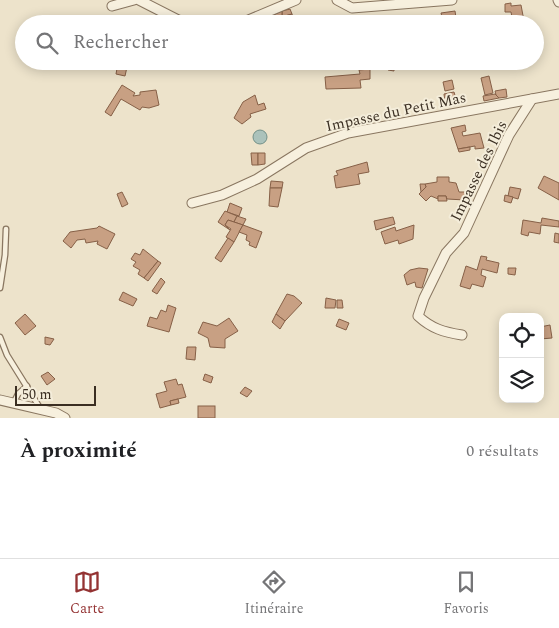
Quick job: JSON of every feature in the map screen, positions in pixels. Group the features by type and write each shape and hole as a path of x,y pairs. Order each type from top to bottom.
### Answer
{"street":[{"path":"112,6 134,0"},
{"path":"139,0 168,15"},
{"path":"260,15 296,0"},
{"path":"337,0 352,8 452,0"},
{"name":"Impasse du Petit Mas","path":"192,203 222,195 257,179 306,148 331,138 559,94"},
{"name":"Impasse des Ibis","path":"462,334 441,332 427,325 418,316 424,298 446,253 464,233 509,135 532,99"},
{"path":"0,400 40,409 65,418"}],"lane":[{"path":"0,288 5,256 6,229"},
{"path":"0,337 7,355 40,409"},
{"path":"14,404 18,394 27,386"}],"water":[{"path":"260,130 265,132 267,137 265,142 260,144 255,142 253,137 255,132"}],"building":[{"path":"511,3 511,6 521,5 523,15 512,15 511,12 505,12 505,4"},
{"path":"290,9 292,14 282,15 282,11"},
{"path":"282,11 282,15 273,15"},
{"path":"455,11 456,15 442,15 441,13"},
{"path":"117,70 126,70 125,76 116,74"},
{"path":"359,70 370,70 370,79 360,80 361,88 326,89 325,77 360,74"},
{"path":"489,76 493,93 485,95 481,78"},
{"path":"452,80 454,89 445,91 443,82"},
{"path":"122,85 135,93 133,96 140,95 140,92 156,90 159,105 149,108 142,107 140,110 121,99 111,116 105,112"},
{"path":"506,89 507,97 499,98 496,95 495,91"},
{"path":"454,92 456,99 445,102 444,94"},
{"path":"495,94 499,98 484,101 483,96"},
{"path":"255,95 258,105 264,103 266,109 250,114 251,117 242,124 234,118 243,102"},
{"path":"465,125 466,131 462,132 463,136 480,133 484,148 475,149 475,146 458,149 451,128"},
{"path":"470,147 470,150 459,152 458,149"},
{"path":"251,153 258,153 258,165 252,165"},
{"path":"258,153 265,153 265,164 258,165"},
{"path":"367,162 369,172 358,174 360,184 336,188 334,176 338,175 336,171"},
{"path":"544,176 559,183 559,200 538,188"},
{"path":"437,177 449,177 449,182 456,183 459,192 465,192 465,200 447,199 446,196 438,196 438,199 431,196 426,201 419,194 426,187 425,184 437,182"},
{"path":"271,181 283,182 282,188 270,188"},
{"path":"420,184 425,184 426,187 421,192"},
{"path":"510,187 521,189 518,199 508,196"},
{"path":"270,188 282,188 278,207 269,206"},
{"path":"122,192 128,204 122,207 117,194"},
{"path":"505,195 513,197 511,203 504,201"},
{"path":"438,196 446,196 447,201 438,201"},
{"path":"230,203 242,208 239,216 227,212"},
{"path":"225,211 237,216 234,222 228,220 225,225 230,230 218,222"},
{"path":"237,216 246,219 243,225 234,222"},
{"path":"393,217 395,224 376,230 374,221"},
{"path":"542,218 559,221 559,227 541,225 540,234 529,232 528,236 521,234 523,220 541,223"},
{"path":"228,220 243,225 234,242 226,237 231,229 225,225"},
{"path":"243,225 262,232 256,248 249,245 250,242 246,240 247,235 239,232"},
{"path":"414,225 413,239 399,244 398,240 385,244 381,232 395,227 396,231"},
{"path":"99,226 115,234 107,249 97,244 98,241 86,243 85,239 77,240 71,248 63,241 70,232 97,228"},
{"path":"555,233 559,234 559,243 554,242"},
{"path":"228,238 234,242 221,262 215,258"},
{"path":"143,249 158,261 144,278 138,274 140,270 133,266 136,262 131,259 135,253 140,255"},
{"path":"481,256 487,257 486,260 499,263 497,273 482,269 481,275 486,277 483,287 472,284 470,289 460,286 466,266 477,270"},
{"path":"158,261 161,263 148,281 144,278"},
{"path":"508,268 516,268 515,275 508,274"},
{"path":"428,269 422,288 416,287 415,282 407,285 404,275 410,270"},
{"path":"161,278 165,282 157,294 152,291"},
{"path":"123,292 137,299 133,306 119,300"},
{"path":"287,294 294,296 302,303 285,321 276,314"},
{"path":"326,298 336,300 335,308 325,308"},
{"path":"337,300 342,300 343,308 337,308"},
{"path":"168,305 176,308 169,332 147,326 150,317 157,319 161,310 166,312"},
{"path":"25,314 36,326 25,335 15,323"},
{"path":"276,314 285,321 280,329 272,322"},
{"path":"229,318 238,331 225,339 225,348 210,347 208,338 198,333 203,322 217,326"},
{"path":"339,319 349,323 346,330 336,326"},
{"path":"550,325 552,338 544,339 544,326"},
{"path":"45,337 54,339 50,345 45,344"},
{"path":"187,347 196,347 195,360 186,359"},
{"path":"48,372 55,379 47,385 41,376"},
{"path":"205,374 213,377 211,383 203,380"},
{"path":"176,379 178,385 182,384 186,397 170,401 171,405 160,408 156,394 167,391 164,382"},
{"path":"245,387 252,391 247,397 240,393"},
{"path":"178,399 179,403 171,405 170,401"},
{"path":"198,406 215,406 215,418 198,418"}]}
